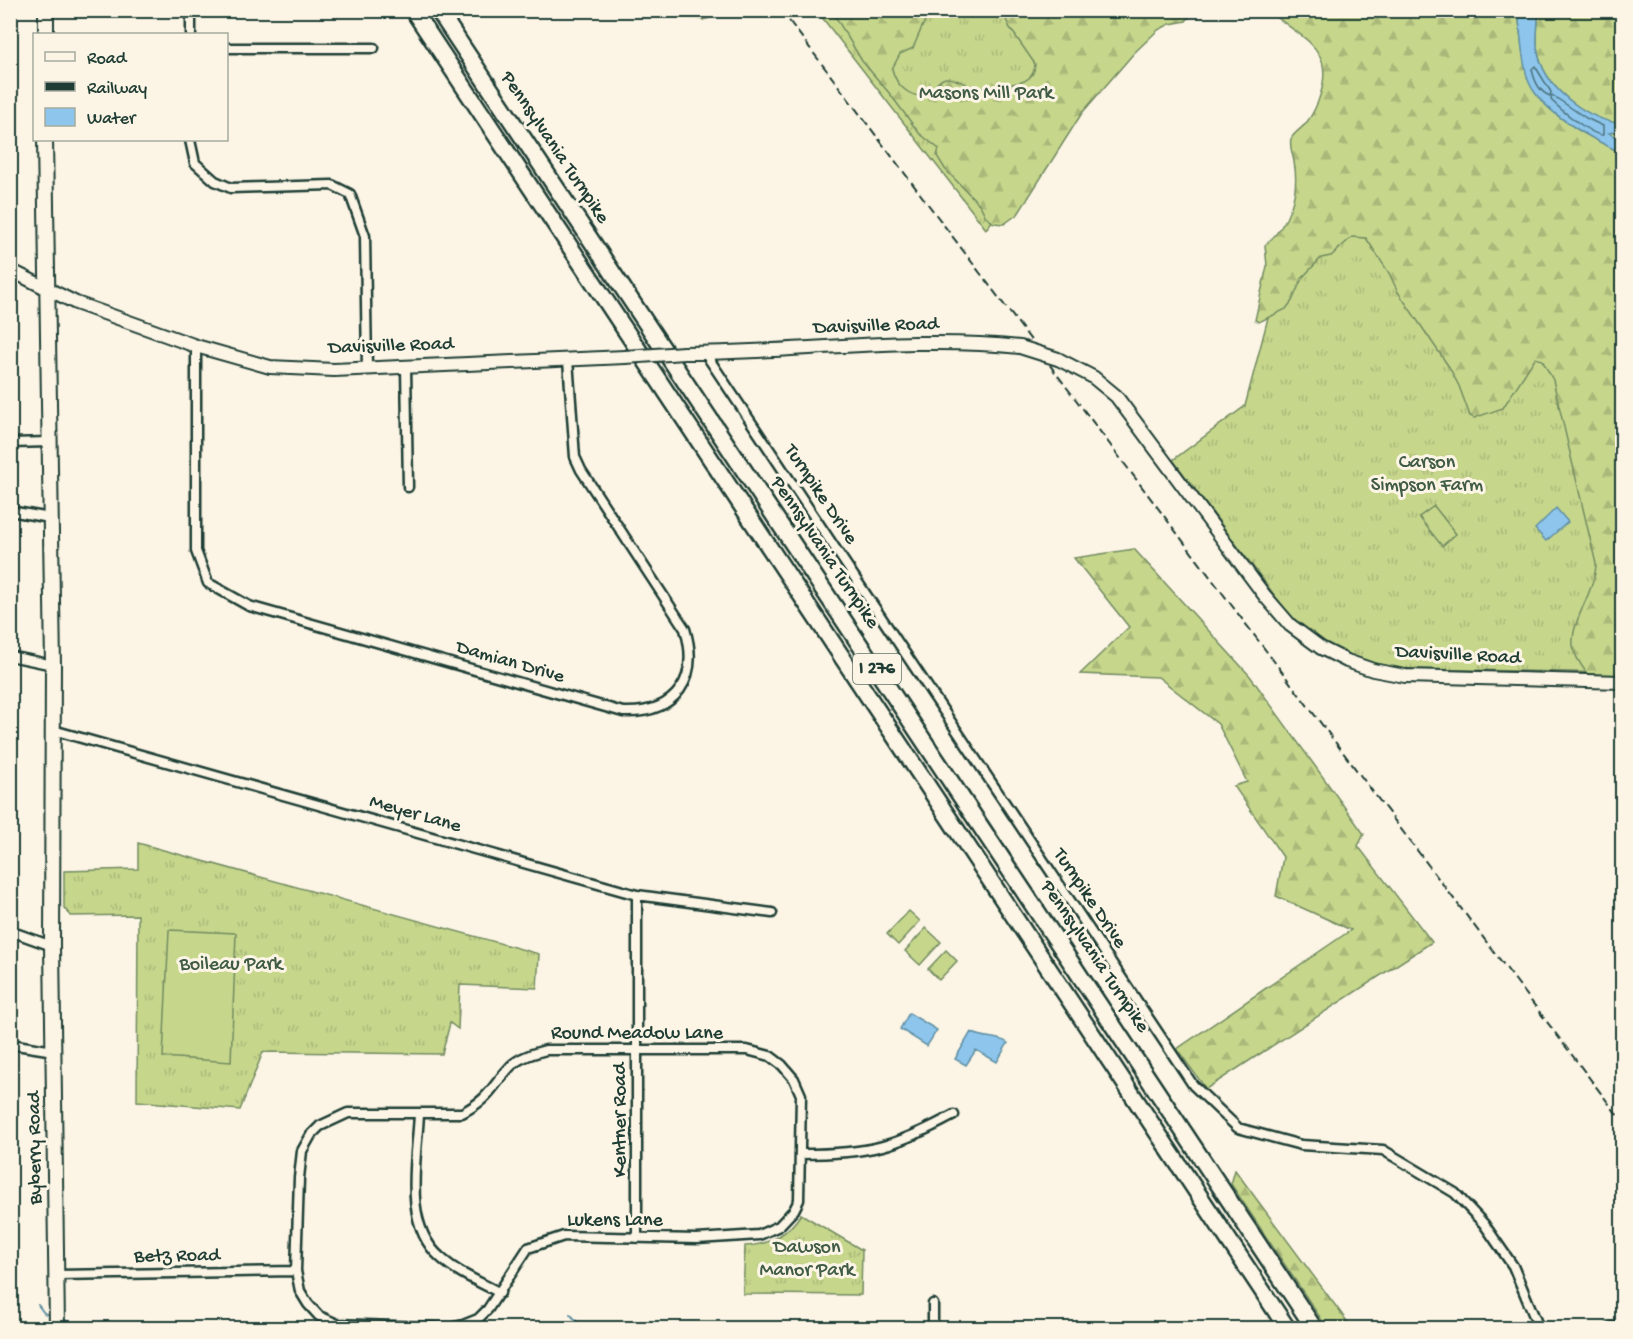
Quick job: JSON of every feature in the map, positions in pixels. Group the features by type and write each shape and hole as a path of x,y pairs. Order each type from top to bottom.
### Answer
{"highway":[{"name":"Pennsylvania Turnpike","path":"413,10 1287,1329"},
{"name":"Pennsylvania Turnpike","path":"438,10 1314,1329"}],"main road":[{"path":"46,10 46,33"},
{"name":"Byberry Road","path":"45,141 53,665 52,946 57,1321"}],"street":[{"path":"190,33 191,10"},
{"path":"228,48 374,48"},
{"path":"190,141 195,163 214,181 231,188 332,185 350,194 365,236 367,368"},
{"name":"Davisville Road","path":"10,270 46,290 196,346 270,367 406,367 921,344 988,344 1020,347 1058,359 1093,377 1116,396 1265,596 1290,626 1321,648 1347,661 1405,676 1623,682"},
{"name":"Damian Drive","path":"196,346 196,551 208,583 249,606 623,712 642,713 675,696 686,682 691,662 691,647 685,629 581,470 575,457 568,360"},
{"name":"Turnpike Drive","path":"705,353 1193,1085 1238,1128 1301,1145 1383,1150 1455,1193 1484,1224 1513,1266 1539,1329"},
{"path":"406,367 408,487"},
{"path":"10,443 49,442"},
{"path":"10,511 50,518"},
{"path":"10,656 53,665"},
{"name":"Meyer Lane","path":"53,730 637,895 771,913"},
{"name":"Kentner Road","path":"637,895 637,1238"},
{"path":"10,931 52,946"},
{"path":"10,1044 54,1051"},
{"name":"Round Meadow Lane","path":"296,1271 302,1151 310,1135 320,1126 348,1113 462,1113 478,1104 496,1087 510,1066 529,1055 546,1050 637,1052 747,1050 770,1056 794,1079 801,1095 801,1154"},
{"path":"419,1114 416,1202 418,1219 424,1235 445,1262 500,1293"},
{"path":"801,1154 871,1151 894,1144 954,1115"},
{"name":"Lukens Lane","path":"296,1271 300,1291 308,1304 319,1316 337,1324 450,1328 478,1318 500,1293 521,1256 528,1248 543,1241 564,1236 697,1239 759,1235 779,1226 794,1210 799,1200 801,1154"},
{"name":"Betz Road","path":"58,1275 296,1271"},
{"path":"933,1304 933,1329"},
{"path":"1610,1329 1623,1327"}],"green space":[{"name":"Masons Mill Park","path":"1188,10 1189,17 1186,21 1170,24 1158,30 1134,53 1082,113 1018,214 1004,224 994,223 986,217 980,205 945,169 937,156 939,149 919,133 862,61 832,11 935,11 926,18 913,48 900,54 892,69 901,86 911,94 923,96 930,94 935,85 946,78 981,89 1020,83 1030,77 1035,64 1010,28 1002,11"},
{"path":"674,11 734,11 703,20"},
{"name":"Masons Mill Park","path":"817,11 1156,11 986,229"},
{"path":"1270,11 1518,11 1525,66 1538,96 1566,122 1622,153 1622,676 1588,675 1574,649 1573,635 1592,585 1596,564 1553,380 1542,360 1535,358 1503,408 1474,418 1470,416 1449,367 1398,292 1389,273 1366,238 1352,237 1331,256 1321,258 1302,278 1286,309 1259,322 1255,320 1267,266 1265,245 1280,228 1294,197 1295,174 1291,139 1307,122 1315,109 1324,76 1322,61 1313,46"},
{"name":"Carson Simpson Farm","path":"1297,11 1622,11 1622,673 1409,669 1382,667 1354,660 1296,624 1173,460 1245,406 1336,57"},
{"path":"1538,11 1622,11 1622,124 1596,117 1584,110 1571,102 1551,81 1539,57"},
{"path":"1434,506 1456,534 1442,546 1419,517"},
{"path":"1134,549 1250,676 1364,834 1358,846 1432,942 1206,1089 1177,1049 1351,930 1276,896 1283,857 1234,786 1247,782 1218,724 1158,677 1080,674 1129,627 1074,558"},
{"name":"Boileau Park","path":"138,843 539,954 537,988 460,985 458,1029 450,1023 442,1054 263,1052 240,1110 137,1101 138,915 71,916 64,908 64,871 138,869"},
{"path":"909,911 920,921 898,945 887,934"},
{"path":"926,928 941,942 920,965 905,951"},
{"path":"169,930 236,933 231,1062 163,1057"},
{"path":"946,950 957,961 939,980 928,969"},
{"path":"1235,1170 1352,1328 1327,1328 1231,1184"},
{"name":"Dawson Manor Park","path":"801,1214 862,1250 861,1295 743,1294 745,1246 770,1241 784,1233"}],"water":[{"path":"1518,11 1538,11 1539,57 1551,81 1561,92 1596,117 1622,124 1619,127 1620,130 1609,133 1620,140 1622,153 1569,124 1534,92 1524,63"},
{"path":"1556,508 1568,522 1546,541 1535,529"},
{"path":"909,1013 937,1030 927,1046 900,1029"},
{"path":"971,1032 1008,1043 997,1062 976,1050 966,1065 955,1059"}],"waterway":[{"path":"38,1305 44,1313 51,1316"},
{"path":"570,1314 583,1328"},
{"path":"62,1319 84,1328"}],"railway":[{"path":"781,10 1622,1121"}]}
